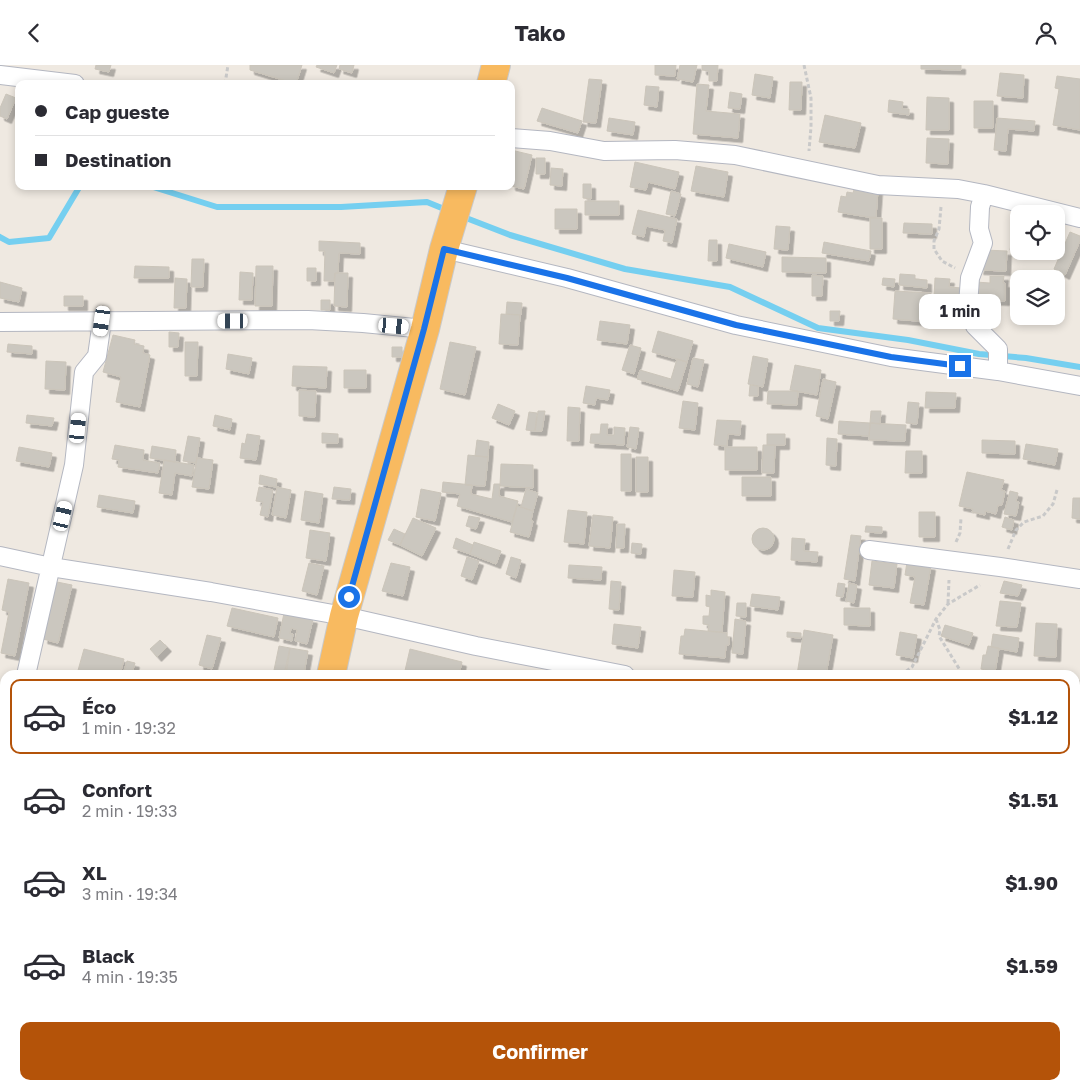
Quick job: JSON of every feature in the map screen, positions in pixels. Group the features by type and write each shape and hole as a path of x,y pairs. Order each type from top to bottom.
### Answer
{"highway":[{"path":"492,80 496,65"},
{"path":"332,670 344,616 462,190"}],"street":[{"path":"0,75 42,80"},
{"path":"515,138 550,141 604,151 675,150 734,155 878,185 958,189 1080,218"},
{"path":"984,194 980,207 979,229 982,243 970,278 968,305 975,326 998,349 998,371"},
{"path":"447,240 567,278 736,325 891,357 998,371 1080,387"},
{"path":"0,322 308,320 424,329"},
{"path":"27,670 74,465 84,372 97,356 102,321"},
{"path":"869,550 1080,579"},
{"path":"0,556 52,567 212,592 344,616 476,646 596,670"}],"path":[{"path":"226,80 228,65"},
{"path":"804,65 811,98 811,127 807,170"},
{"path":"946,188 939,229 934,241 934,249 942,261 970,278"},
{"path":"908,670 912,667 936,619 948,604 984,582 1000,567 1016,531 1024,521 1044,516 1053,504 1057,491"},
{"path":"936,619 940,630 939,636 960,670"}],"building":[{"path":"96,65 111,65 109,72 95,69"},
{"path":"250,65 302,65 297,80 283,80 250,70"},
{"path":"317,65 337,65 334,73 316,67"},
{"path":"340,65 354,65 352,73 339,69"},
{"path":"655,65 676,65 675,76 655,75"},
{"path":"680,65 697,65 693,82 677,79"},
{"path":"702,65 718,65 717,81 709,81 709,71 702,70"},
{"path":"921,65 961,65 961,70 921,69"},
{"path":"1000,73 1024,75 1023,98 997,96"},
{"path":"755,74 773,77 770,98 752,95"},
{"path":"1057,76 1080,79 1080,130 1053,125 1059,89 1055,88"},
{"path":"589,79 602,80 596,123 583,122"},
{"path":"790,82 802,82 801,110 789,110"},
{"path":"697,84 709,85 706,111 740,114 738,138 693,134"},
{"path":"646,86 659,87 657,107 644,105"},
{"path":"730,92 742,94 740,109 728,108"},
{"path":"6,94 15,98 7,119 0,116 0,108"},
{"path":"927,97 949,98 949,130 926,130"},
{"path":"889,100 903,102 902,109 909,109 909,115 888,112"},
{"path":"974,101 993,101 993,128 974,128"},
{"path":"542,108 582,121 578,133 537,121"},
{"path":"825,115 861,123 855,148 819,142"},
{"path":"609,118 635,122 633,135 607,131"},
{"path":"997,118 1035,121 1034,131 1008,129 1006,151 994,150"},
{"path":"927,138 949,139 948,164 926,163"},
{"path":"515,151 532,155 524,189 515,187"},
{"path":"536,158 545,158 545,174 536,174"},
{"path":"635,162 679,172 675,189 648,182 646,190 630,187"},
{"path":"696,166 728,172 724,197 691,191"},
{"path":"551,168 563,169 562,186 550,185"},
{"path":"583,184 591,184 591,199 583,198"},
{"path":"855,186 878,190 876,217 838,212 841,196 846,197 847,192 853,193"},
{"path":"671,191 681,194 675,216 666,214"},
{"path":"585,201 619,201 619,215 585,215"},
{"path":"555,209 577,209 577,229 555,229"},
{"path":"638,210 677,219 672,243 663,241 665,230 646,226 644,237 632,234"},
{"path":"870,218 882,218 882,249 870,249"},
{"path":"904,223 932,224 932,234 903,233"},
{"path":"776,226 790,227 788,250 774,249"},
{"path":"1070,232 1080,236 1080,241 1065,275 1065,270 1054,269 1058,260 1065,260 1065,244"},
{"path":"709,240 717,240 717,261 708,261"},
{"path":"319,241 360,243 360,254 339,253 338,273 335,273 334,281 324,281 325,251 319,251"},
{"path":"824,242 871,251 869,261 822,253"},
{"path":"729,244 766,252 763,267 726,258"},
{"path":"985,250 1007,251 1006,271 979,270"},
{"path":"782,257 826,258 826,273 782,272"},
{"path":"192,259 204,259 203,287 191,287"},
{"path":"135,266 169,267 169,278 134,278"},
{"path":"256,266 273,266 272,306 255,306"},
{"path":"307,268 316,268 316,281 307,281"},
{"path":"240,272 253,273 252,300 239,300"},
{"path":"335,273 348,273 347,307 334,306"},
{"path":"900,274 915,275 915,279 927,280 927,288 899,285"},
{"path":"812,275 823,276 822,296 812,296"},
{"path":"990,276 1004,276 1005,301 975,300 976,282 990,283"},
{"path":"175,278 187,279 186,308 174,308"},
{"path":"883,278 895,279 894,287 882,285"},
{"path":"935,278 950,279 949,287 962,288 961,298 934,297"},
{"path":"0,282 22,288 19,302 0,298"},
{"path":"895,291 931,293 929,322 893,319"},
{"path":"64,296 83,296 83,306 64,306"},
{"path":"321,300 330,300 330,310 321,310"},
{"path":"507,302 522,303 521,315 506,314"},
{"path":"830,311 840,311 839,321 830,321"},
{"path":"501,314 520,315 518,345 499,344"},
{"path":"600,321 630,325 627,344 597,340"},
{"path":"658,331 693,341 687,362 652,352"},
{"path":"169,332 179,333 178,347 169,347"},
{"path":"113,335 135,340 134,344 144,346 143,353 150,355 140,407 116,402 121,377 103,372"},
{"path":"185,342 198,342 197,376 185,376"},
{"path":"450,342 476,347 465,395 440,389"},
{"path":"8,344 32,346 32,354 7,352"},
{"path":"630,345 641,348 634,374 622,370"},
{"path":"392,347 402,347 402,357 392,357"},
{"path":"228,354 252,358 249,374 226,369"},
{"path":"753,356 768,359 763,387 748,384"},
{"path":"693,358 704,360 698,387 687,384"},
{"path":"677,359 687,362 678,391 637,379 640,370 671,379"},
{"path":"46,361 66,362 65,390 45,389"},
{"path":"795,365 821,370 817,395 790,390"},
{"path":"293,366 327,367 326,388 292,386"},
{"path":"344,370 366,370 366,388 344,388"},
{"path":"823,379 836,382 828,419 816,416"},
{"path":"750,385 758,386 758,396 749,396"},
{"path":"586,386 610,390 608,400 596,398 595,405 583,403"},
{"path":"299,390 316,391 315,417 299,416"},
{"path":"768,391 798,391 797,405 767,404"},
{"path":"926,392 956,393 955,408 925,408"},
{"path":"683,401 698,403 695,430 679,428"},
{"path":"908,402 919,403 917,424 906,423"},
{"path":"498,404 515,411 509,425 492,418"},
{"path":"568,407 580,408 579,441 567,441"},
{"path":"538,411 545,411 542,431 535,431"},
{"path":"871,411 881,411 880,424 870,423"},
{"path":"529,412 537,413 535,431 526,430"},
{"path":"27,415 54,418 52,426 26,423"},
{"path":"215,415 232,419 230,430 213,426"},
{"path":"717,420 741,421 740,435 728,434 727,446 714,445"},
{"path":"839,421 870,423 869,436 838,434"},
{"path":"870,423 906,425 905,441 869,440"},
{"path":"601,424 608,424 607,435 614,435 614,427 625,428 624,445 590,443 591,434 600,434"},
{"path":"630,427 639,428 636,449 627,447"},
{"path":"322,433 338,434 338,443 322,443"},
{"path":"247,434 260,436 256,460 240,458 242,443 245,444"},
{"path":"767,434 785,434 785,445 767,445"},
{"path":"188,436 200,438 196,463 183,461"},
{"path":"827,438 837,439 836,466 826,465"},
{"path":"477,440 489,442 488,457 475,456"},
{"path":"982,440 1015,441 1015,454 982,453"},
{"path":"1026,444 1058,449 1055,465 1023,459"},
{"path":"115,445 144,450 143,460 160,463 158,473 118,467 119,460 112,459"},
{"path":"763,445 775,445 774,473 762,473"},
{"path":"152,446 176,450 175,462 150,458"},
{"path":"19,447 52,453 49,467 16,461"},
{"path":"725,447 757,447 757,470 725,470"},
{"path":"906,451 922,451 922,473 905,473"},
{"path":"621,454 631,454 631,491 621,491"},
{"path":"468,455 488,457 485,486 465,485"},
{"path":"636,457 648,457 648,492 636,492"},
{"path":"197,458 213,460 209,489 192,487"},
{"path":"164,460 194,465 192,476 175,473 172,495 159,493"},
{"path":"501,464 533,465 533,488 500,486"},
{"path":"967,472 1004,480 1001,490 1005,491 1002,505 998,505 996,514 985,511 985,515 972,512 973,509 959,506"},
{"path":"260,475 277,479 276,487 259,484"},
{"path":"742,477 771,477 771,496 742,496"},
{"path":"443,482 472,485 471,494 492,499 494,484 500,484 499,496 518,501 512,522 457,506 460,494 442,492"},
{"path":"259,487 273,490 268,517 260,515 263,502 256,501"},
{"path":"277,487 291,490 286,518 272,515"},
{"path":"334,487 351,489 350,500 332,499"},
{"path":"421,489 441,493 435,521 416,517"},
{"path":"526,489 538,493 533,511 521,507"},
{"path":"305,491 323,494 319,523 301,520"},
{"path":"1010,491 1018,493 1016,501 1019,502 1016,516 1004,514"},
{"path":"99,495 135,501 133,513 97,507"},
{"path":"1073,498 1080,498 1080,519 1072,518"},
{"path":"517,506 533,511 531,520 533,521 529,537 510,532"},
{"path":"568,510 587,512 584,544 564,542"},
{"path":"919,512 935,512 935,537 919,537"},
{"path":"593,515 613,517 610,548 589,546"},
{"path":"469,516 480,518 476,529 466,526"},
{"path":"1005,517 1014,520 1012,530 1002,527"},
{"path":"413,518 436,528 422,556 400,545"},
{"path":"617,524 625,524 624,548 616,548"},
{"path":"866,526 882,527 882,533 865,532"},
{"path":"763,528 771,531 774,539 771,547 763,550 755,547 752,539 755,531"},
{"path":"394,529 405,534 400,545 388,540"},
{"path":"310,530 330,533 326,561 306,558"},
{"path":"851,535 861,536 855,581 844,579"},
{"path":"456,538 473,545 470,554 453,548"},
{"path":"792,538 805,539 804,551 818,552 817,562 791,560"},
{"path":"474,542 501,551 496,564 470,554"},
{"path":"632,543 642,544 641,554 631,553"},
{"path":"467,557 479,561 472,580 461,576"},
{"path":"511,557 521,560 516,578 506,574"},
{"path":"872,561 897,564 894,588 869,585"},
{"path":"907,562 931,566 924,605 910,603 915,577 905,575"},
{"path":"309,563 324,566 317,595 302,591"},
{"path":"391,563 410,567 403,596 382,591"},
{"path":"569,565 602,567 601,580 568,578"},
{"path":"674,570 695,572 693,597 672,596"},
{"path":"8,579 29,583 15,656 1,653 9,612 2,610"},
{"path":"611,581 621,582 619,610 609,609"},
{"path":"1004,581 1022,585 1018,596 1000,593"},
{"path":"57,582 72,585 58,643 43,639"},
{"path":"838,583 845,584 843,597 836,596"},
{"path":"849,583 857,585 854,603 846,601"},
{"path":"711,590 725,592 722,632 708,631 709,625 703,624 703,616 709,616 710,607 706,606 706,595 711,596"},
{"path":"752,594 780,597 778,610 750,606"},
{"path":"1000,601 1021,603 1017,627 996,626"},
{"path":"737,603 746,603 746,617 736,616"},
{"path":"232,608 278,618 274,637 227,626"},
{"path":"844,608 870,608 870,626 844,625"},
{"path":"284,613 313,619 307,644 295,641 297,630 291,628 290,634 293,634 292,641 279,638"},
{"path":"735,619 746,621 743,654 732,653"},
{"path":"1036,623 1057,624 1056,657 1034,656"},
{"path":"614,624 641,627 638,648 612,644"},
{"path":"945,625 973,633 969,645 941,636"},
{"path":"685,629 727,633 729,645 726,645 725,658 679,654 681,636 684,636"},
{"path":"804,630 833,635 827,670 798,670"},
{"path":"787,632 801,633 801,638 787,637"},
{"path":"900,632 917,635 913,658 896,655"},
{"path":"993,634 1019,638 1017,652 991,647"},
{"path":"207,635 221,638 212,669 199,665"},
{"path":"160,640 167,647 157,657 150,649"},
{"path":"279,646 290,648 285,670 274,670"},
{"path":"988,646 999,648 995,670 981,669 983,655 986,655"},
{"path":"290,648 308,651 305,670 287,670"},
{"path":"84,649 124,659 121,670 78,670"},
{"path":"410,649 462,662 460,670 405,670"},
{"path":"127,661 135,663 133,670 124,670"}],"waterway":[{"path":"0,237 9,242 49,238 78,190"},
{"path":"163,190 217,207 341,207 427,202 449,211"},
{"path":"461,216 510,235 625,269 730,287 818,328 908,340 979,354 1026,358 1080,367"}],"route":[{"path":"349,597 424,329 444,249 567,278 736,325 891,357 960,366"}]}
